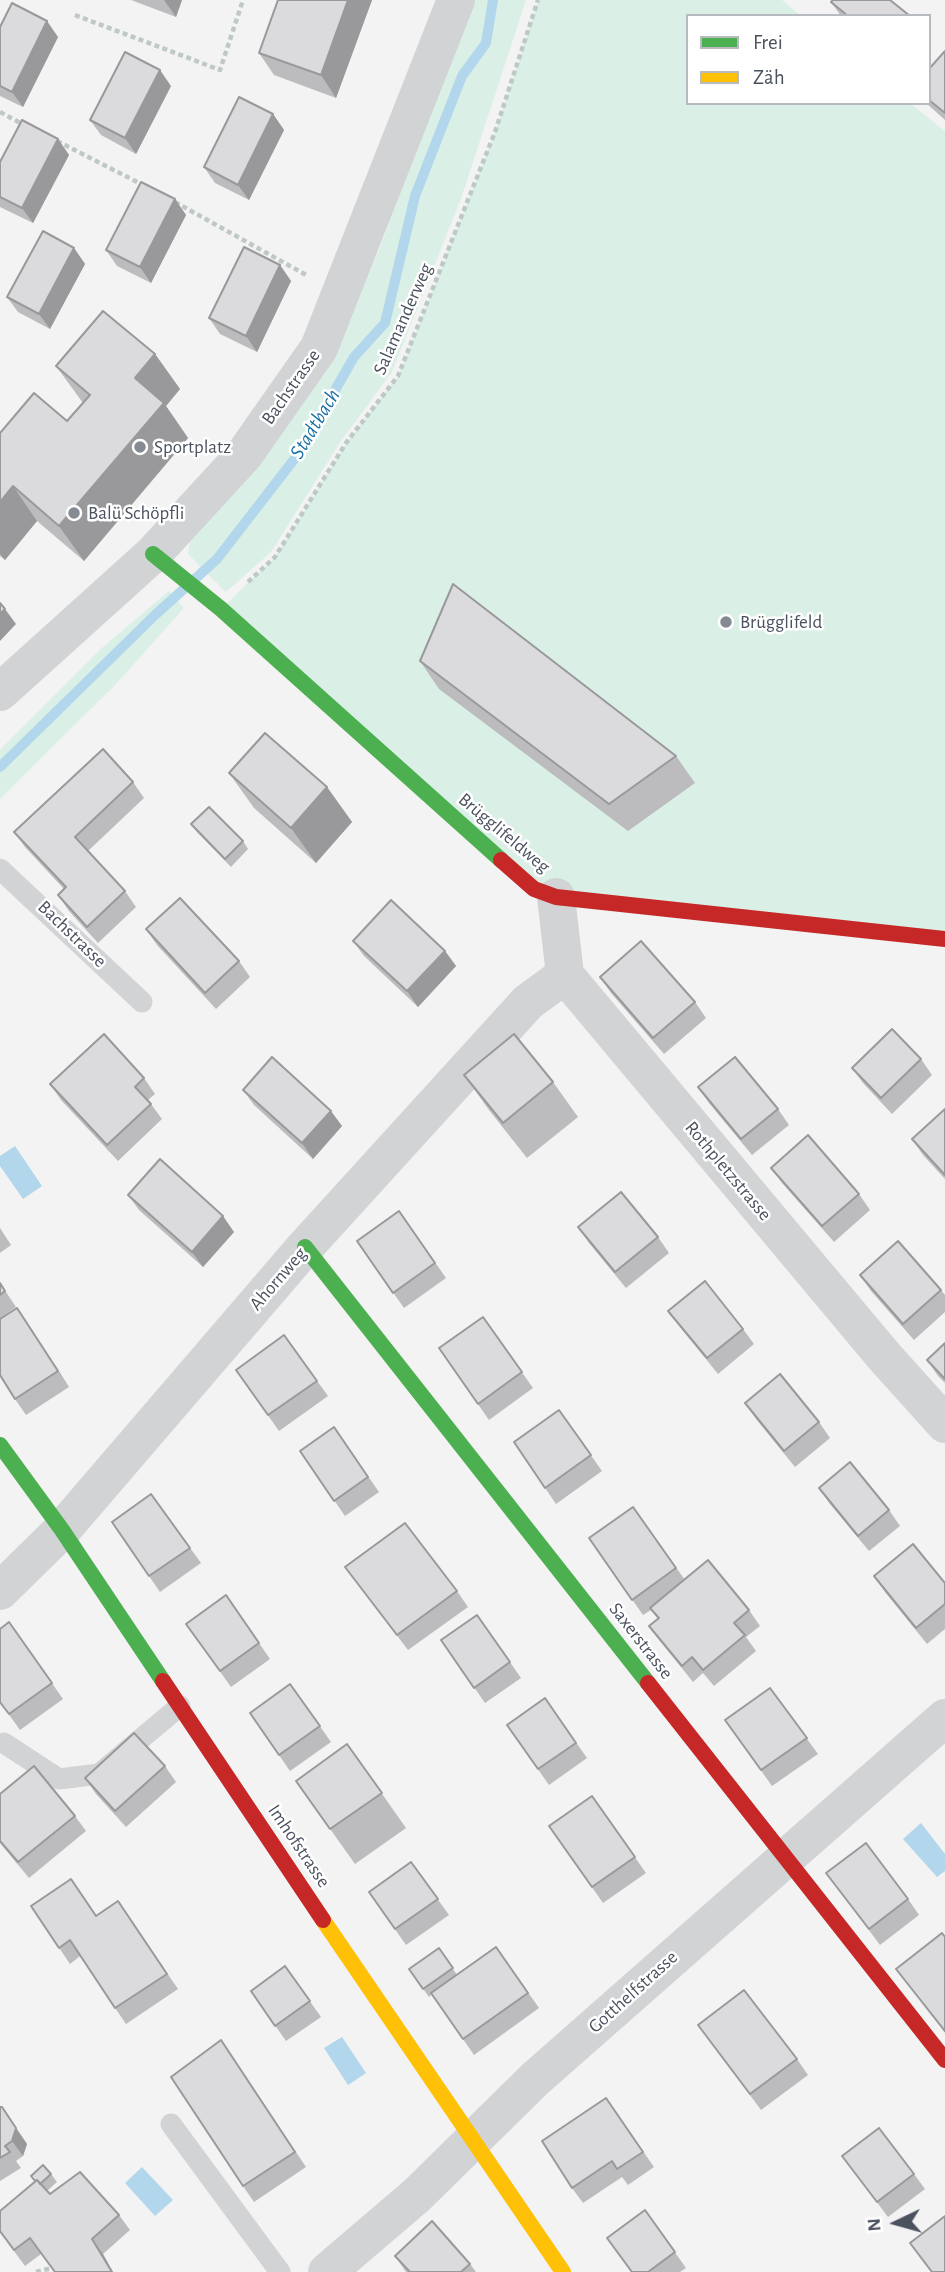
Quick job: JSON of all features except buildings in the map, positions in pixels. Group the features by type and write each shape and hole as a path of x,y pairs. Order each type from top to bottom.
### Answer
{"street":[{"name":"Bachstrasse","path":"0,692 153,554 244,455 319,348 456,0"},
{"name":"Brügglifeldweg","path":"153,554 221,609 534,888 556,897 945,939"},
{"path":"556,897 565,975"},
{"name":"Ahornweg","path":"0,1591 62,1530 305,1247 528,1002 565,975"},
{"name":"Rothpletzstrasse","path":"565,975 874,1345 945,1424"},
{"name":"Saxerstrasse","path":"305,1247 945,2060"},
{"name":"Imhofstrasse","path":"0,1445 62,1530 471,2141 563,2272"},
{"name":"Gotthelfstrasse","path":"327,2272 417,2195 535,2079 945,1718"}],"lane":[{"name":"Bachstrasse","path":"0,869 142,1002"},
{"path":"4,1743 59,1779 99,1774 180,1706"},
{"path":"171,2124 279,2272"}],"path":[{"path":"75,15 220,70 243,0"},
{"name":"Salamanderweg","path":"221,609 275,557 346,443 398,376 495,132 538,0"},
{"path":"0,112 34,130"},
{"path":"46,135 150,189"},
{"path":"162,195 272,254 307,276 342,291"},
{"path":"36,2272 52,2268"}],"green space":[{"path":"468,0 526,0 461,199 392,372 341,441 271,552 226,592 188,554 190,539 335,350 381,245"},
{"path":"538,0 782,0 799,14 686,14 686,105 912,105 945,131 945,939 556,897 221,609 275,557 346,443 398,376 495,132"},
{"path":"169,591 184,608 116,684 0,799 0,750 103,647"}],"water":[{"path":"15,1146 42,1186 23,1199 0,1166 0,1156"},
{"path":"921,1823 945,1854 945,1871 937,1877 903,1839"},
{"path":"342,2037 366,2073 348,2085 324,2048"},
{"path":"142,2167 173,2200 155,2216 125,2183"}],"waterway":[{"name":"Stadtbach","path":"0,767 155,615 217,559 299,453 354,357 385,323 415,196 462,76 486,43 493,0"}],"traffic: fast":[{"path":"153,554 221,609 501,860"},
{"path":"305,1247 648,1683"},
{"path":"0,1445 62,1530 163,1681"}],"traffic: slow":[{"path":"323,1920 563,2272"}],"traffic: jam":[{"path":"501,860 534,889 556,897 945,939"},
{"path":"163,1681 323,1920"},
{"path":"648,1683 945,2060"}],"place":[{"name":"Sportplatz","path":"140,447"},
{"name":"Balü Schöpfli","path":"74,513"},
{"name":"Brügglifeld","path":"726,622"}]}
